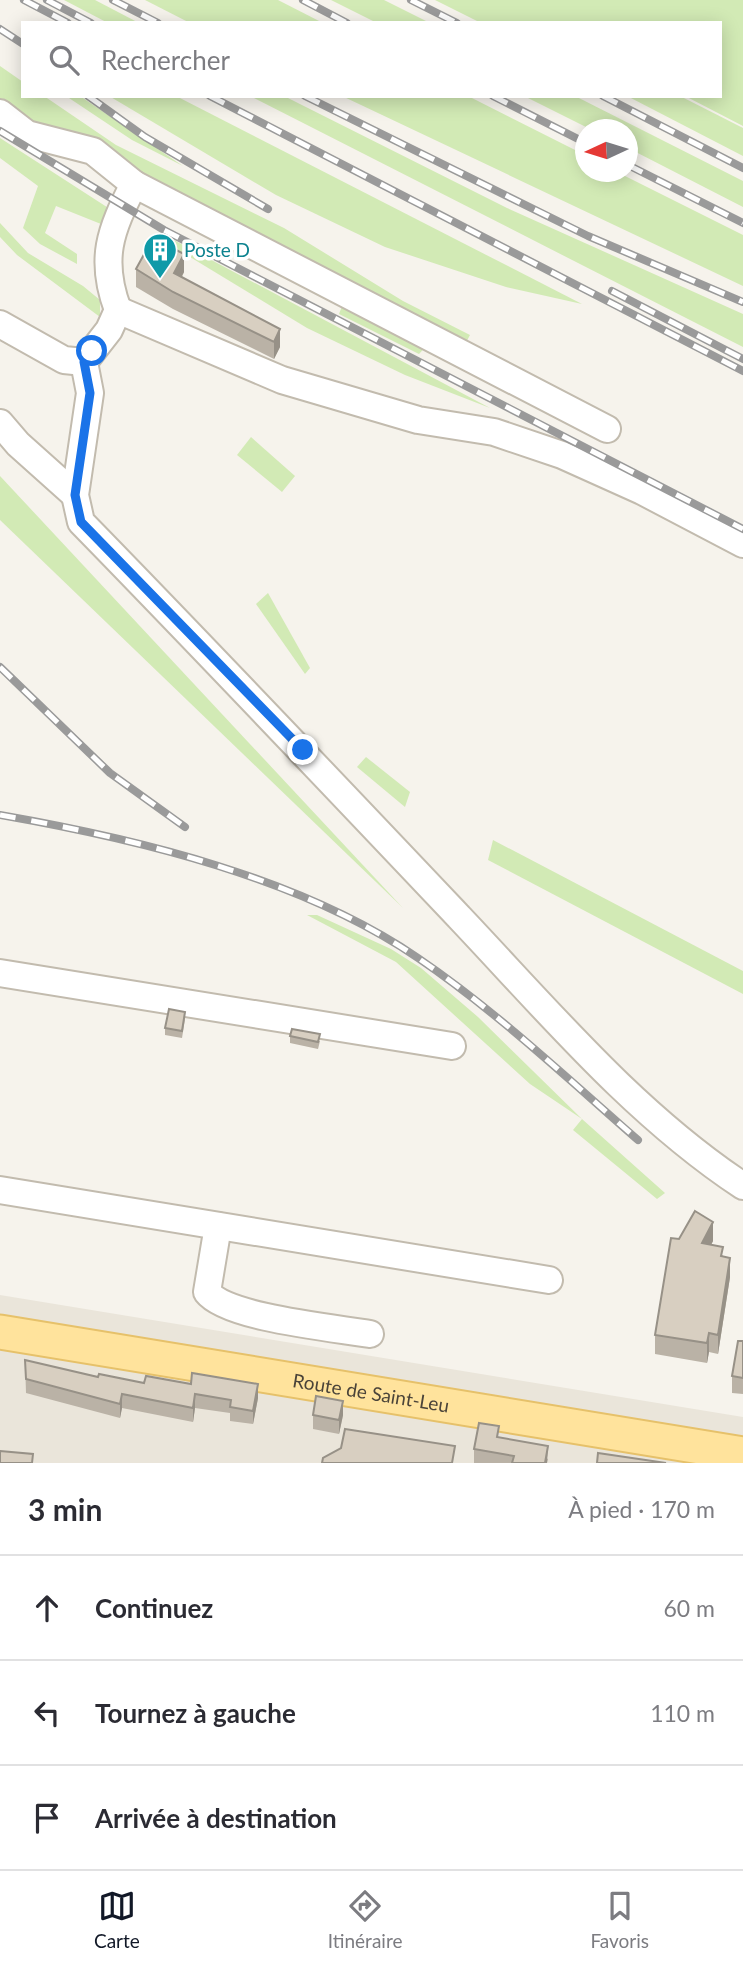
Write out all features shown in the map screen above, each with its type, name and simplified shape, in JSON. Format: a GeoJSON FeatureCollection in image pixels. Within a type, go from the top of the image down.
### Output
{"type":"FeatureCollection","features":[{"type":"Feature","properties":{"kind":"main road","name":"Route de Saint-Leu"},"geometry":{"type":"LineString","coordinates":[[1,1332],[743,1438]]}},
{"type":"Feature","properties":{"kind":"main road","name":"Route de Saint-Leu"},"geometry":{"type":"LineString","coordinates":[[1,1332],[743,1454]]}},
{"type":"Feature","properties":{"kind":"lane"},"geometry":{"type":"LineString","coordinates":[[0,113],[27,134],[93,151],[134,184],[607,429]]}},
{"type":"Feature","properties":{"kind":"lane"},"geometry":{"type":"LineString","coordinates":[[134,184],[112,229],[108,250],[107,281],[118,310],[109,330],[84,362],[90,393],[75,495],[81,522],[303,750],[580,1045],[652,1115],[743,1185]]}},
{"type":"Feature","properties":{"kind":"lane"},"geometry":{"type":"LineString","coordinates":[[118,310],[282,380],[418,420],[494,432],[562,455],[642,491],[743,544]]}},
{"type":"Feature","properties":{"kind":"lane"},"geometry":{"type":"LineString","coordinates":[[0,324],[64,360],[84,362]]}},
{"type":"Feature","properties":{"kind":"lane"},"geometry":{"type":"LineString","coordinates":[[0,423],[18,444],[75,495]]}},
{"type":"Feature","properties":{"kind":"lane"},"geometry":{"type":"LineString","coordinates":[[0,973],[452,1046]]}},
{"type":"Feature","properties":{"kind":"lane"},"geometry":{"type":"LineString","coordinates":[[0,1190],[549,1280]]}},
{"type":"Feature","properties":{"kind":"lane"},"geometry":{"type":"LineString","coordinates":[[218,1226],[207,1292],[215,1302],[275,1319],[370,1334]]}},
{"type":"Feature","properties":{"kind":"shaded area"},"geometry":{"type":"Polygon","coordinates":[[[0,1295],[743,1417],[743,1463],[0,1463],[0,1295]]]}},
{"type":"Feature","properties":{"kind":"green space"},"geometry":{"type":"Polygon","coordinates":[[[64,0],[95,0],[135,21],[104,21],[64,0]]]}},
{"type":"Feature","properties":{"kind":"green space"},"geometry":{"type":"Polygon","coordinates":[[[145,0],[278,0],[319,21],[186,21],[145,0]]]}},
{"type":"Feature","properties":{"kind":"green space"},"geometry":{"type":"Polygon","coordinates":[[[331,0],[384,0],[426,21],[373,21],[331,0]]]}},
{"type":"Feature","properties":{"kind":"green space"},"geometry":{"type":"Polygon","coordinates":[[[435,0],[743,0],[743,126],[689,98],[722,98],[722,21],[477,21],[435,0]]]}},
{"type":"Feature","properties":{"kind":"green space"},"geometry":{"type":"Polygon","coordinates":[[[0,66],[21,81],[21,98],[47,98],[116,145],[284,228],[403,301],[470,335],[463,348],[18,121],[0,100],[0,66]]]}},
{"type":"Feature","properties":{"kind":"green space"},"geometry":{"type":"Polygon","coordinates":[[[69,98],[83,98],[183,166],[132,140],[69,98]]]}},
{"type":"Feature","properties":{"kind":"green space"},"geometry":{"type":"Polygon","coordinates":[[[112,98],[180,98],[582,304],[506,287],[385,247],[276,195],[112,98]]]}},
{"type":"Feature","properties":{"kind":"green space"},"geometry":{"type":"Polygon","coordinates":[[[254,98],[288,98],[507,208],[743,314],[743,347],[254,98]]]}},
{"type":"Feature","properties":{"kind":"green space"},"geometry":{"type":"Polygon","coordinates":[[[346,98],[472,98],[575,150],[575,182],[637,182],[743,235],[743,286],[346,98]]]}},
{"type":"Feature","properties":{"kind":"green space"},"geometry":{"type":"Polygon","coordinates":[[[528,98],[579,98],[620,119],[575,119],[575,122],[528,98]]]}},
{"type":"Feature","properties":{"kind":"green space"},"geometry":{"type":"Polygon","coordinates":[[[631,98],[684,98],[743,128],[743,156],[631,98]]]}},
{"type":"Feature","properties":{"kind":"green space"},"geometry":{"type":"Polygon","coordinates":[[[638,128],[743,181],[743,207],[638,153],[638,128]]]}},
{"type":"Feature","properties":{"kind":"green space"},"geometry":{"type":"Polygon","coordinates":[[[0,138],[113,211],[106,226],[56,206],[45,233],[77,254],[77,264],[40,244],[23,228],[38,186],[0,158],[0,138]]]}},
{"type":"Feature","properties":{"kind":"green space"},"geometry":{"type":"Polygon","coordinates":[[[0,223],[28,253],[83,286],[100,300],[100,317],[17,255],[0,237],[0,223]]]}},
{"type":"Feature","properties":{"kind":"green space"},"geometry":{"type":"Polygon","coordinates":[[[172,239],[490,408],[405,375],[307,328],[167,243],[172,239]]]}},
{"type":"Feature","properties":{"kind":"green space"},"geometry":{"type":"Polygon","coordinates":[[[344,301],[429,343],[419,354],[339,314],[344,301]]]}},
{"type":"Feature","properties":{"kind":"green space"},"geometry":{"type":"Polygon","coordinates":[[[251,437],[295,476],[282,492],[237,455],[251,437]]]}},
{"type":"Feature","properties":{"kind":"green space"},"geometry":{"type":"Polygon","coordinates":[[[0,476],[403,908],[0,520],[0,476]]]}},
{"type":"Feature","properties":{"kind":"green space"},"geometry":{"type":"Polygon","coordinates":[[[268,593],[310,668],[305,674],[256,604],[268,593]]]}},
{"type":"Feature","properties":{"kind":"green space"},"geometry":{"type":"Polygon","coordinates":[[[366,757],[410,792],[405,807],[357,767],[366,757]]]}},
{"type":"Feature","properties":{"kind":"green space"},"geometry":{"type":"Polygon","coordinates":[[[493,840],[743,971],[743,994],[488,860],[493,840]]]}},
{"type":"Feature","properties":{"kind":"green space"},"geometry":{"type":"Polygon","coordinates":[[[307,915],[317,915],[391,949],[421,968],[478,1017],[582,1119],[530,1084],[396,962],[307,915]]]}},
{"type":"Feature","properties":{"kind":"green space"},"geometry":{"type":"Polygon","coordinates":[[[582,1119],[665,1193],[657,1199],[573,1130],[582,1119]]]}},
{"type":"Feature","properties":{"kind":"building"},"geometry":{"type":"Polygon","coordinates":[[[153,238],[184,254],[174,273],[280,329],[274,342],[173,292],[136,269],[153,238]]]}},
{"type":"Feature","properties":{"kind":"building"},"geometry":{"type":"Polygon","coordinates":[[[169,1009],[185,1012],[182,1031],[165,1028],[169,1009]]]}},
{"type":"Feature","properties":{"kind":"building"},"geometry":{"type":"Polygon","coordinates":[[[292,1029],[320,1034],[318,1042],[290,1036],[292,1029]]]}},
{"type":"Feature","properties":{"kind":"building"},"geometry":{"type":"Polygon","coordinates":[[[695,1211],[713,1222],[702,1243],[723,1247],[721,1256],[730,1258],[718,1335],[709,1333],[707,1343],[655,1335],[671,1238],[679,1239],[695,1211]]]}},
{"type":"Feature","properties":{"kind":"building"},"geometry":{"type":"Polygon","coordinates":[[[738,1341],[743,1341],[743,1378],[732,1376],[738,1341]]]}},
{"type":"Feature","properties":{"kind":"building"},"geometry":{"type":"Polygon","coordinates":[[[25,1360],[98,1377],[99,1374],[144,1383],[146,1376],[191,1384],[192,1373],[258,1384],[253,1411],[230,1407],[231,1400],[195,1394],[193,1408],[122,1394],[120,1404],[26,1379],[25,1360]]]}},
{"type":"Feature","properties":{"kind":"building"},"geometry":{"type":"Polygon","coordinates":[[[316,1396],[343,1401],[339,1420],[313,1415],[316,1396]]]}},
{"type":"Feature","properties":{"kind":"building"},"geometry":{"type":"Polygon","coordinates":[[[479,1423],[499,1426],[497,1437],[548,1446],[545,1463],[512,1463],[514,1456],[474,1449],[479,1423]]]}},
{"type":"Feature","properties":{"kind":"building"},"geometry":{"type":"Polygon","coordinates":[[[345,1429],[455,1446],[452,1463],[322,1463],[323,1458],[341,1448],[345,1429]]]}},
{"type":"Feature","properties":{"kind":"building"},"geometry":{"type":"Polygon","coordinates":[[[0,1451],[33,1454],[32,1463],[0,1463],[0,1451]]]}},
{"type":"Feature","properties":{"kind":"building"},"geometry":{"type":"Polygon","coordinates":[[[598,1453],[666,1463],[597,1463],[598,1453]]]}},
{"type":"Feature","properties":{"kind":"railway"},"geometry":{"type":"LineString","coordinates":[[24,0],[64,21]]}},
{"type":"Feature","properties":{"kind":"railway"},"geometry":{"type":"LineString","coordinates":[[47,0],[87,21]]}},
{"type":"Feature","properties":{"kind":"railway"},"geometry":{"type":"LineString","coordinates":[[113,0],[154,21]]}},
{"type":"Feature","properties":{"kind":"railway"},"geometry":{"type":"LineString","coordinates":[[303,0],[343,21]]}},
{"type":"Feature","properties":{"kind":"railway"},"geometry":{"type":"LineString","coordinates":[[411,0],[453,21]]}},
{"type":"Feature","properties":{"kind":"railway"},"geometry":{"type":"LineString","coordinates":[[0,29],[21,43]]}},
{"type":"Feature","properties":{"kind":"railway"},"geometry":{"type":"LineString","coordinates":[[91,98],[145,137],[268,209]]}},
{"type":"Feature","properties":{"kind":"railway"},"geometry":{"type":"LineString","coordinates":[[214,98],[743,371]]}},
{"type":"Feature","properties":{"kind":"railway"},"geometry":{"type":"LineString","coordinates":[[309,98],[588,236],[743,302]]}},
{"type":"Feature","properties":{"kind":"railway"},"geometry":{"type":"LineString","coordinates":[[497,98],[575,137]]}},
{"type":"Feature","properties":{"kind":"railway"},"geometry":{"type":"LineString","coordinates":[[607,98],[743,168]]}},
{"type":"Feature","properties":{"kind":"railway"},"geometry":{"type":"LineString","coordinates":[[0,131],[164,230],[743,529]]}},
{"type":"Feature","properties":{"kind":"railway"},"geometry":{"type":"LineString","coordinates":[[638,170],[743,223]]}},
{"type":"Feature","properties":{"kind":"railway"},"geometry":{"type":"LineString","coordinates":[[612,291],[743,359]]}},
{"type":"Feature","properties":{"kind":"railway"},"geometry":{"type":"LineString","coordinates":[[0,667],[110,773],[185,827]]}},
{"type":"Feature","properties":{"kind":"railway"},"geometry":{"type":"LineString","coordinates":[[0,815],[162,850],[271,884],[323,905],[372,930],[447,978],[531,1046],[638,1140]]}},
{"type":"Feature","properties":{"kind":"place","name":"Poste D"},"geometry":{"type":"Point","coordinates":[160,280]}},
{"type":"Feature","properties":{"kind":"route"},"geometry":{"type":"LineString","coordinates":[[92,351],[84,362],[90,393],[75,495],[81,522],[303,750]]}}]}
